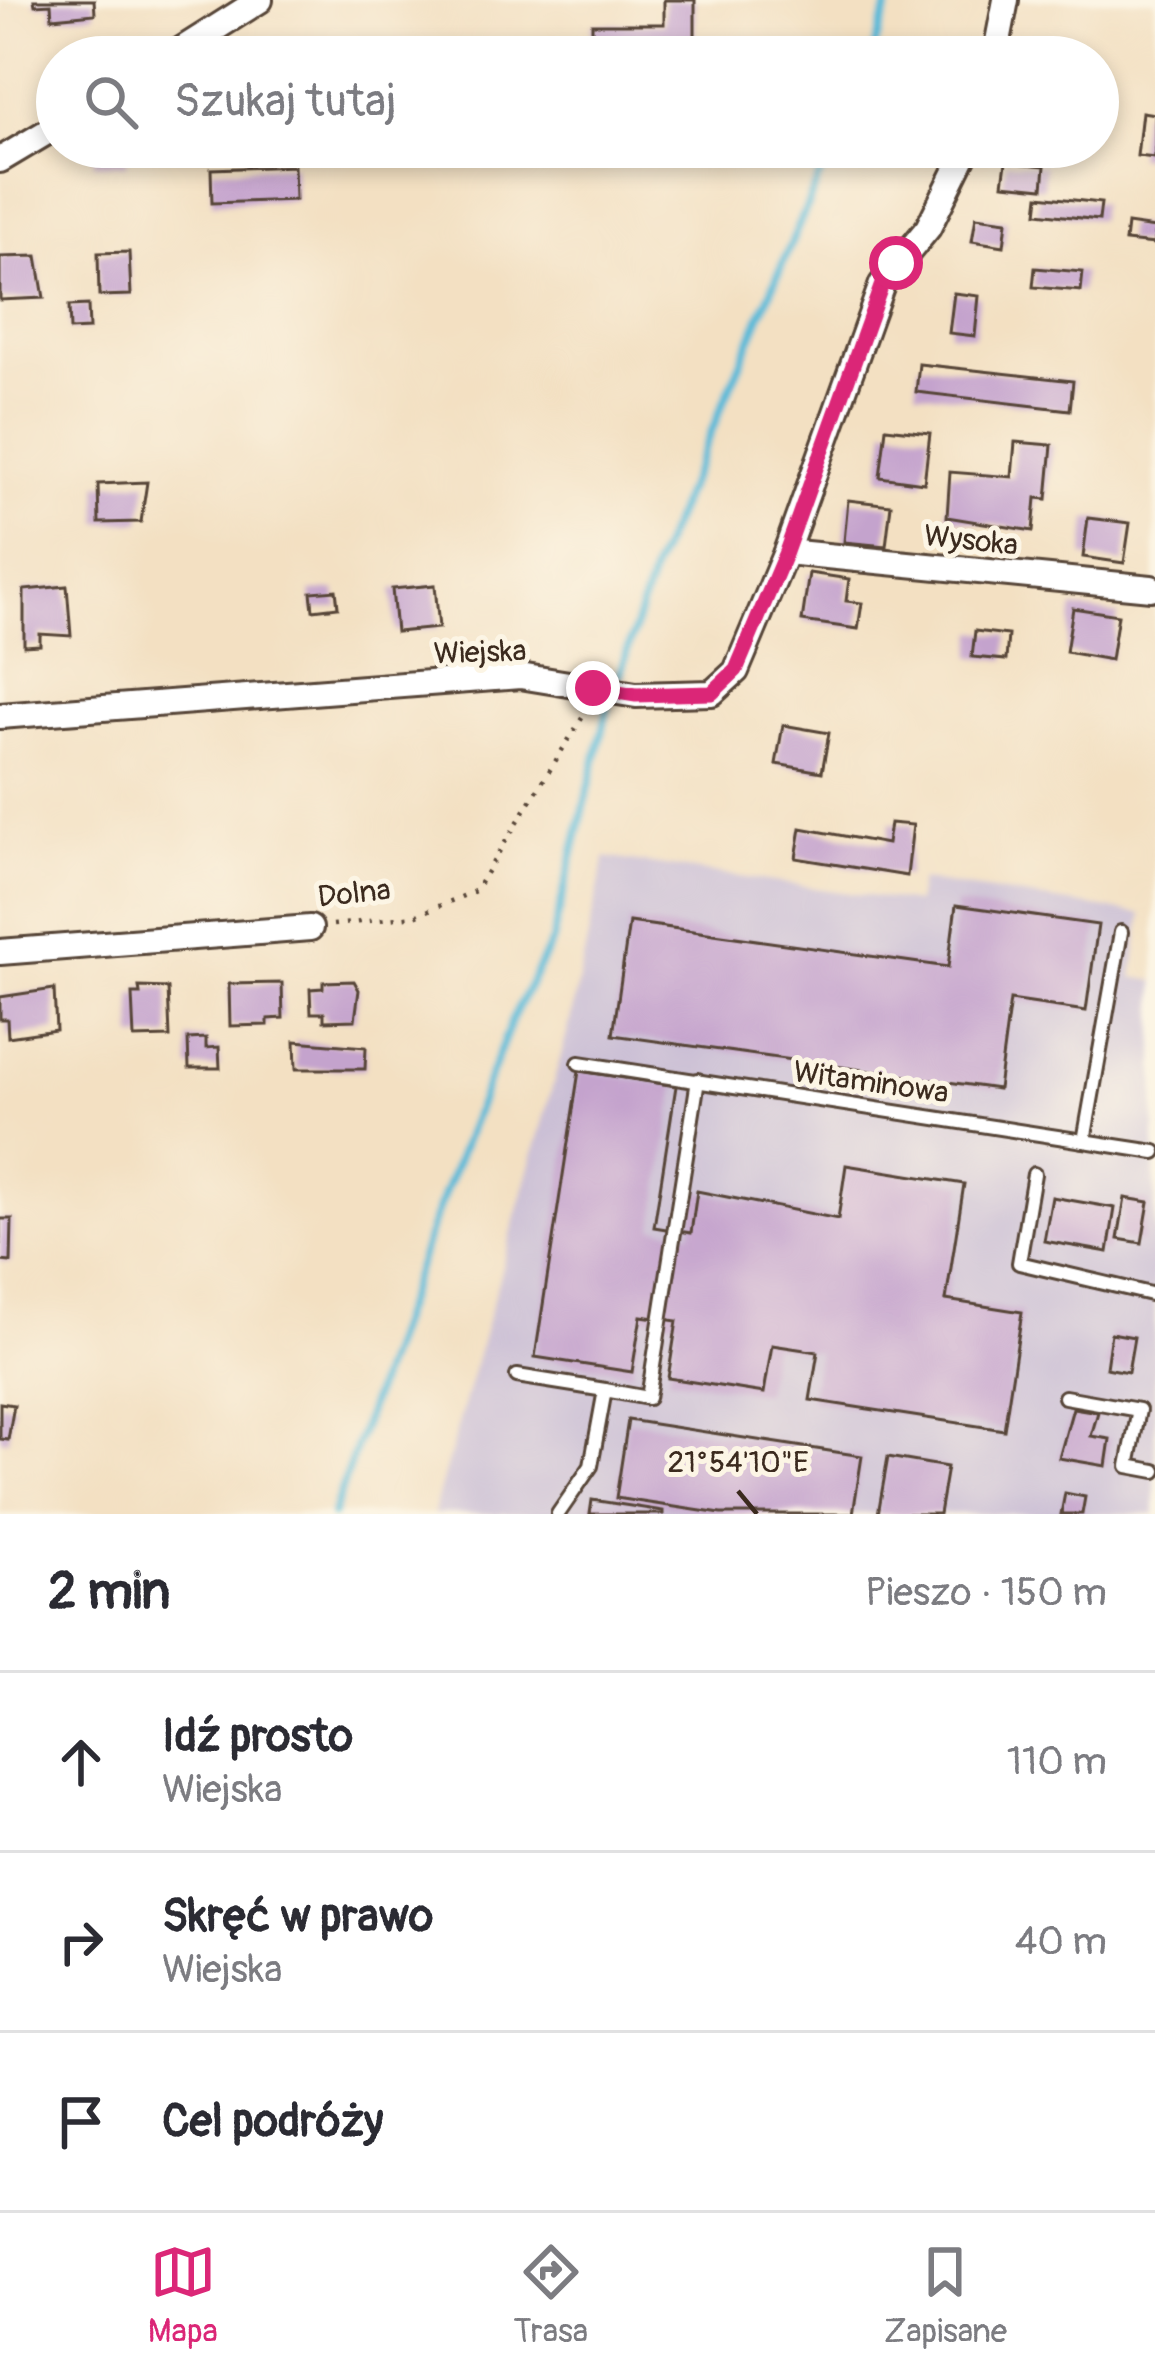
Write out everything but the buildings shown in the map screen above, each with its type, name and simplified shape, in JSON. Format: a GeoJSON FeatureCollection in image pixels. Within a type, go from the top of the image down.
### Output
{"type":"FeatureCollection","features":[{"type":"Feature","properties":{"kind":"street"},"geometry":{"type":"LineString","coordinates":[[203,36],[260,0]]}},
{"type":"Feature","properties":{"kind":"street"},"geometry":{"type":"LineString","coordinates":[[999,36],[1006,0]]}},
{"type":"Feature","properties":{"kind":"street"},"geometry":{"type":"LineString","coordinates":[[0,160],[36,139]]}},
{"type":"Feature","properties":{"kind":"street","name":"Wiejska"},"geometry":{"type":"LineString","coordinates":[[0,716],[520,676],[636,695],[712,693],[736,670],[786,552],[882,284],[928,228],[958,168]]}},
{"type":"Feature","properties":{"kind":"street","name":"Wysoka"},"geometry":{"type":"LineString","coordinates":[[786,552],[1151,588]]}},
{"type":"Feature","properties":{"kind":"street","name":"Dolna"},"geometry":{"type":"LineString","coordinates":[[0,952],[310,928]]}},
{"type":"Feature","properties":{"kind":"lane"},"geometry":{"type":"LineString","coordinates":[[1084,1141],[1121,932]]}},
{"type":"Feature","properties":{"kind":"lane","name":"Witaminowa"},"geometry":{"type":"LineString","coordinates":[[579,1063],[1155,1151]]}},
{"type":"Feature","properties":{"kind":"lane"},"geometry":{"type":"LineString","coordinates":[[517,1376],[648,1398],[698,1080]]}},
{"type":"Feature","properties":{"kind":"lane"},"geometry":{"type":"LineString","coordinates":[[1034,1174],[1019,1263],[1155,1294]]}},
{"type":"Feature","properties":{"kind":"lane"},"geometry":{"type":"LineString","coordinates":[[558,1514],[591,1466],[605,1390]]}},
{"type":"Feature","properties":{"kind":"lane"},"geometry":{"type":"LineString","coordinates":[[1065,1397],[1139,1410],[1128,1466],[1155,1471]]}},
{"type":"Feature","properties":{"kind":"path","name":"Dolna"},"geometry":{"type":"LineString","coordinates":[[310,928],[415,916],[475,891],[562,758],[586,715],[593,688]]}},
{"type":"Feature","properties":{"kind":"shaded area"},"geometry":{"type":"Polygon","coordinates":[[[605,857],[916,903],[920,880],[1142,914],[1133,977],[1155,981],[1155,1514],[433,1514],[568,1030],[605,857]]]}},
{"type":"Feature","properties":{"kind":"waterway"},"geometry":{"type":"LineString","coordinates":[[878,36],[890,0]]}},
{"type":"Feature","properties":{"kind":"waterway"},"geometry":{"type":"LineString","coordinates":[[620,674],[654,567],[823,168]]}},
{"type":"Feature","properties":{"kind":"waterway"},"geometry":{"type":"LineString","coordinates":[[333,1514],[432,1225],[513,1017],[552,941],[608,708]]}},
{"type":"Feature","properties":{"kind":"route"},"geometry":{"type":"LineString","coordinates":[[593,688],[636,695],[712,693],[736,670],[786,552],[882,284],[896,263]]}}]}
